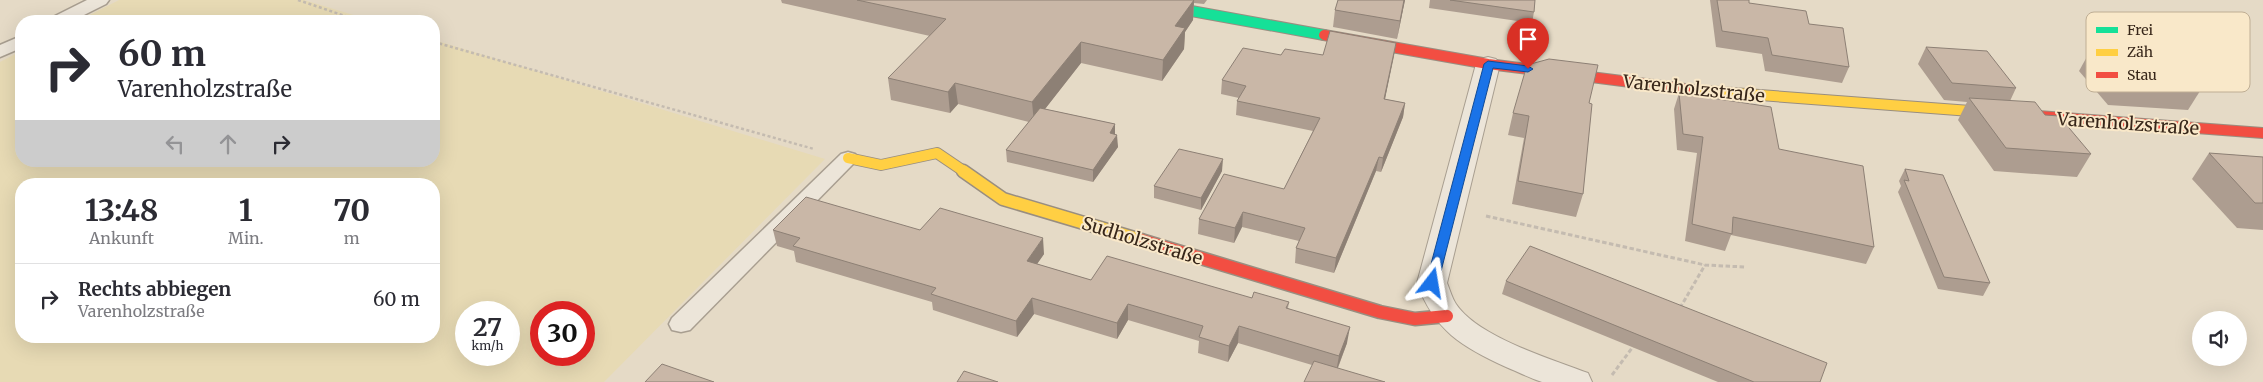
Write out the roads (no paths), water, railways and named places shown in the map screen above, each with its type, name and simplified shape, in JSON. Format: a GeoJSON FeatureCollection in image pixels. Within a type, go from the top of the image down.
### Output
{"type":"FeatureCollection","features":[{"type":"Feature","properties":{"kind":"street","name":"Varenholzstraße"},"geometry":{"type":"LineString","coordinates":[[1131,0],[1488,64],[1716,93],[2263,133]]}},
{"type":"Feature","properties":{"kind":"street"},"geometry":{"type":"LineString","coordinates":[[1488,64],[1432,283],[1438,300],[1448,316],[1476,339],[1576,382]]}},
{"type":"Feature","properties":{"kind":"street","name":"Sudholzstraße"},"geometry":{"type":"LineString","coordinates":[[848,158],[881,165],[937,153],[1003,200],[1380,312],[1415,320],[1448,316]]}},
{"type":"Feature","properties":{"kind":"lane"},"geometry":{"type":"LineString","coordinates":[[71,15],[100,0]]}},
{"type":"Feature","properties":{"kind":"lane"},"geometry":{"type":"LineString","coordinates":[[0,52],[15,44]]}},
{"type":"Feature","properties":{"kind":"lane"},"geometry":{"type":"LineString","coordinates":[[681,324],[848,158]]}}]}
